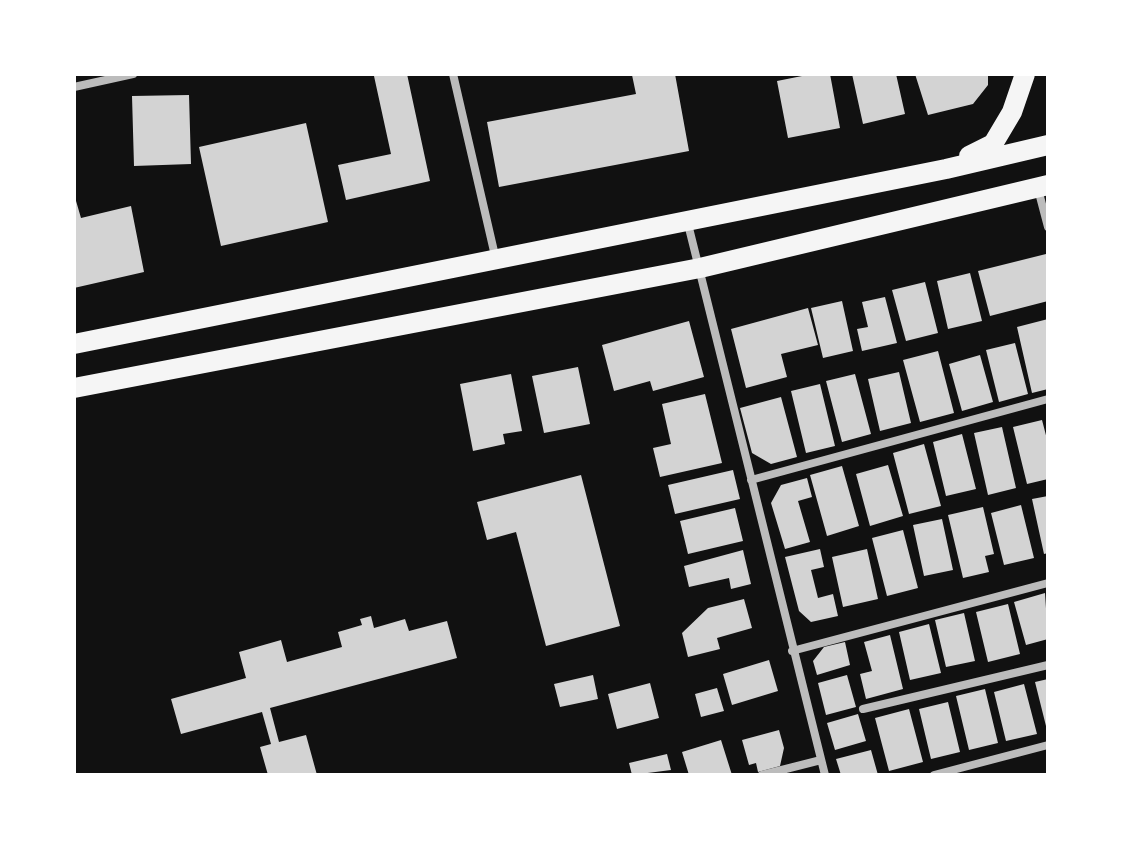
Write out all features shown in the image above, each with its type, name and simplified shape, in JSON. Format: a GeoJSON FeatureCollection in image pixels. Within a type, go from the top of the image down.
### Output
{"type":"FeatureCollection","features":[{"type":"Feature","properties":{"kind":"main road"},"geometry":{"type":"LineString","coordinates":[[946,169],[993,144],[1012,112],[1025,74]]}},
{"type":"Feature","properties":{"kind":"main road"},"geometry":{"type":"LineString","coordinates":[[74,344],[946,169],[1048,145]]}},
{"type":"Feature","properties":{"kind":"main road"},"geometry":{"type":"LineString","coordinates":[[74,388],[700,268],[1043,187]]}},
{"type":"Feature","properties":{"kind":"street"},"geometry":{"type":"LineString","coordinates":[[74,87],[133,74]]}},
{"type":"Feature","properties":{"kind":"street"},"geometry":{"type":"LineString","coordinates":[[453,74],[496,260]]}},
{"type":"Feature","properties":{"kind":"street"},"geometry":{"type":"LineString","coordinates":[[1043,187],[1048,227]]}},
{"type":"Feature","properties":{"kind":"street"},"geometry":{"type":"LineString","coordinates":[[686,219],[825,775]]}},
{"type":"Feature","properties":{"kind":"street"},"geometry":{"type":"LineString","coordinates":[[751,480],[1048,399]]}},
{"type":"Feature","properties":{"kind":"street"},"geometry":{"type":"LineString","coordinates":[[792,651],[1048,583]]}},
{"type":"Feature","properties":{"kind":"street"},"geometry":{"type":"LineString","coordinates":[[863,709],[1048,665]]}},
{"type":"Feature","properties":{"kind":"street"},"geometry":{"type":"LineString","coordinates":[[934,775],[1048,745]]}},
{"type":"Feature","properties":{"kind":"street"},"geometry":{"type":"LineString","coordinates":[[762,775],[821,760]]}},
{"type":"Feature","properties":{"kind":"building"},"geometry":{"type":"Polygon","coordinates":[[[407,74],[430,181],[346,200],[338,165],[391,154],[374,76],[407,74]]]}},
{"type":"Feature","properties":{"kind":"building"},"geometry":{"type":"Polygon","coordinates":[[[675,74],[689,151],[499,187],[487,122],[636,94],[632,75],[675,74]]]}},
{"type":"Feature","properties":{"kind":"building"},"geometry":{"type":"Polygon","coordinates":[[[830,74],[840,128],[788,138],[777,81],[830,74]]]}},
{"type":"Feature","properties":{"kind":"building"},"geometry":{"type":"Polygon","coordinates":[[[852,74],[896,74],[905,114],[863,124],[852,74]]]}},
{"type":"Feature","properties":{"kind":"building"},"geometry":{"type":"Polygon","coordinates":[[[915,74],[988,74],[988,85],[973,104],[928,115],[915,74]]]}},
{"type":"Feature","properties":{"kind":"building"},"geometry":{"type":"Polygon","coordinates":[[[189,95],[191,164],[134,166],[132,96],[189,95]]]}},
{"type":"Feature","properties":{"kind":"building"},"geometry":{"type":"Polygon","coordinates":[[[306,123],[328,222],[221,246],[199,147],[306,123]]]}},
{"type":"Feature","properties":{"kind":"building"},"geometry":{"type":"Polygon","coordinates":[[[74,194],[81,218],[131,206],[144,272],[74,288],[74,194]]]}},
{"type":"Feature","properties":{"kind":"building"},"geometry":{"type":"Polygon","coordinates":[[[1046,254],[1048,301],[990,316],[978,271],[1046,254]]]}},
{"type":"Feature","properties":{"kind":"building"},"geometry":{"type":"Polygon","coordinates":[[[970,273],[982,321],[948,329],[937,281],[970,273]]]}},
{"type":"Feature","properties":{"kind":"building"},"geometry":{"type":"Polygon","coordinates":[[[925,282],[938,333],[906,341],[892,290],[925,282]]]}},
{"type":"Feature","properties":{"kind":"building"},"geometry":{"type":"Polygon","coordinates":[[[885,297],[897,343],[862,351],[857,329],[868,327],[862,302],[885,297]]]}},
{"type":"Feature","properties":{"kind":"building"},"geometry":{"type":"Polygon","coordinates":[[[842,301],[853,351],[823,358],[811,308],[842,301]]]}},
{"type":"Feature","properties":{"kind":"building"},"geometry":{"type":"Polygon","coordinates":[[[808,308],[818,345],[781,354],[787,377],[746,388],[731,329],[808,308]]]}},
{"type":"Feature","properties":{"kind":"building"},"geometry":{"type":"Polygon","coordinates":[[[1048,319],[1048,389],[1032,393],[1017,327],[1048,319]]]}},
{"type":"Feature","properties":{"kind":"building"},"geometry":{"type":"Polygon","coordinates":[[[689,321],[704,377],[653,391],[650,381],[614,391],[602,345],[689,321]]]}},
{"type":"Feature","properties":{"kind":"building"},"geometry":{"type":"Polygon","coordinates":[[[1015,343],[1028,394],[999,402],[986,350],[1015,343]]]}},
{"type":"Feature","properties":{"kind":"building"},"geometry":{"type":"Polygon","coordinates":[[[938,351],[954,413],[920,422],[903,360],[938,351]]]}},
{"type":"Feature","properties":{"kind":"building"},"geometry":{"type":"Polygon","coordinates":[[[980,355],[993,402],[962,411],[949,364],[980,355]]]}},
{"type":"Feature","properties":{"kind":"building"},"geometry":{"type":"Polygon","coordinates":[[[578,367],[590,424],[544,433],[532,376],[578,367]]]}},
{"type":"Feature","properties":{"kind":"building"},"geometry":{"type":"Polygon","coordinates":[[[899,372],[911,423],[880,431],[868,379],[899,372]]]}},
{"type":"Feature","properties":{"kind":"building"},"geometry":{"type":"Polygon","coordinates":[[[511,374],[522,431],[503,434],[505,444],[473,451],[460,384],[511,374]]]}},
{"type":"Feature","properties":{"kind":"building"},"geometry":{"type":"Polygon","coordinates":[[[855,374],[871,434],[842,442],[826,381],[855,374]]]}},
{"type":"Feature","properties":{"kind":"building"},"geometry":{"type":"Polygon","coordinates":[[[820,384],[835,446],[806,453],[791,391],[820,384]]]}},
{"type":"Feature","properties":{"kind":"building"},"geometry":{"type":"Polygon","coordinates":[[[705,394],[722,463],[660,477],[653,448],[671,444],[662,404],[705,394]]]}},
{"type":"Feature","properties":{"kind":"building"},"geometry":{"type":"Polygon","coordinates":[[[781,397],[797,457],[771,464],[752,453],[740,408],[781,397]]]}},
{"type":"Feature","properties":{"kind":"building"},"geometry":{"type":"Polygon","coordinates":[[[1042,420],[1048,443],[1048,479],[1027,484],[1013,427],[1042,420]]]}},
{"type":"Feature","properties":{"kind":"building"},"geometry":{"type":"Polygon","coordinates":[[[1002,427],[1016,488],[988,495],[974,433],[1002,427]]]}},
{"type":"Feature","properties":{"kind":"building"},"geometry":{"type":"Polygon","coordinates":[[[962,434],[976,489],[946,496],[933,442],[962,434]]]}},
{"type":"Feature","properties":{"kind":"building"},"geometry":{"type":"Polygon","coordinates":[[[924,444],[941,506],[909,514],[893,453],[924,444]]]}},
{"type":"Feature","properties":{"kind":"building"},"geometry":{"type":"Polygon","coordinates":[[[888,465],[903,516],[870,526],[856,474],[888,465]]]}},
{"type":"Feature","properties":{"kind":"building"},"geometry":{"type":"Polygon","coordinates":[[[842,466],[859,526],[827,536],[810,475],[842,466]]]}},
{"type":"Feature","properties":{"kind":"building"},"geometry":{"type":"Polygon","coordinates":[[[733,470],[740,499],[675,514],[668,485],[733,470]]]}},
{"type":"Feature","properties":{"kind":"building"},"geometry":{"type":"Polygon","coordinates":[[[581,475],[620,626],[546,646],[516,532],[487,540],[477,502],[581,475]]]}},
{"type":"Feature","properties":{"kind":"building"},"geometry":{"type":"Polygon","coordinates":[[[807,478],[812,497],[798,501],[810,542],[785,549],[771,503],[781,485],[807,478]]]}},
{"type":"Feature","properties":{"kind":"building"},"geometry":{"type":"Polygon","coordinates":[[[1048,496],[1048,553],[1044,554],[1032,499],[1048,496]]]}},
{"type":"Feature","properties":{"kind":"building"},"geometry":{"type":"Polygon","coordinates":[[[1021,505],[1034,558],[1004,565],[991,513],[1021,505]]]}},
{"type":"Feature","properties":{"kind":"building"},"geometry":{"type":"Polygon","coordinates":[[[983,507],[994,554],[985,556],[989,572],[963,578],[948,515],[983,507]]]}},
{"type":"Feature","properties":{"kind":"building"},"geometry":{"type":"Polygon","coordinates":[[[735,508],[743,541],[688,554],[680,521],[735,508]]]}},
{"type":"Feature","properties":{"kind":"building"},"geometry":{"type":"Polygon","coordinates":[[[942,519],[953,570],[924,576],[913,525],[942,519]]]}},
{"type":"Feature","properties":{"kind":"building"},"geometry":{"type":"Polygon","coordinates":[[[903,530],[918,588],[887,596],[872,538],[903,530]]]}},
{"type":"Feature","properties":{"kind":"building"},"geometry":{"type":"Polygon","coordinates":[[[820,549],[824,567],[811,570],[818,598],[833,594],[838,616],[811,622],[799,611],[785,557],[820,549]]]}},
{"type":"Feature","properties":{"kind":"building"},"geometry":{"type":"Polygon","coordinates":[[[867,549],[878,599],[843,607],[832,557],[867,549]]]}},
{"type":"Feature","properties":{"kind":"building"},"geometry":{"type":"Polygon","coordinates":[[[743,550],[751,584],[731,589],[729,578],[689,587],[684,566],[743,550]]]}},
{"type":"Feature","properties":{"kind":"building"},"geometry":{"type":"Polygon","coordinates":[[[1045,593],[1048,639],[1026,645],[1014,602],[1045,593]]]}},
{"type":"Feature","properties":{"kind":"building"},"geometry":{"type":"Polygon","coordinates":[[[744,599],[752,628],[717,638],[720,649],[688,657],[682,633],[708,608],[744,599]]]}},
{"type":"Feature","properties":{"kind":"building"},"geometry":{"type":"Polygon","coordinates":[[[1008,604],[1020,654],[988,662],[976,612],[1008,604]]]}},
{"type":"Feature","properties":{"kind":"building"},"geometry":{"type":"Polygon","coordinates":[[[964,613],[975,661],[946,667],[935,620],[964,613]]]}},
{"type":"Feature","properties":{"kind":"building"},"geometry":{"type":"Polygon","coordinates":[[[371,616],[374,628],[405,619],[409,631],[447,621],[457,658],[270,708],[279,742],[306,735],[317,775],[268,775],[260,747],[271,744],[262,712],[181,734],[171,699],[246,678],[239,652],[281,640],[287,662],[342,647],[338,632],[362,625],[360,619],[371,616]]]}},
{"type":"Feature","properties":{"kind":"building"},"geometry":{"type":"Polygon","coordinates":[[[929,624],[941,673],[910,680],[899,632],[929,624]]]}},
{"type":"Feature","properties":{"kind":"building"},"geometry":{"type":"Polygon","coordinates":[[[890,635],[903,689],[866,699],[860,674],[872,671],[864,642],[890,635]]]}},
{"type":"Feature","properties":{"kind":"building"},"geometry":{"type":"Polygon","coordinates":[[[845,642],[850,665],[817,675],[813,661],[824,647],[845,642]]]}},
{"type":"Feature","properties":{"kind":"building"},"geometry":{"type":"Polygon","coordinates":[[[769,660],[778,691],[732,705],[723,674],[769,660]]]}},
{"type":"Feature","properties":{"kind":"building"},"geometry":{"type":"Polygon","coordinates":[[[593,675],[598,699],[560,707],[554,684],[593,675]]]}},
{"type":"Feature","properties":{"kind":"building"},"geometry":{"type":"Polygon","coordinates":[[[847,675],[856,707],[826,715],[818,683],[847,675]]]}},
{"type":"Feature","properties":{"kind":"building"},"geometry":{"type":"Polygon","coordinates":[[[1048,679],[1048,730],[1047,730],[1035,682],[1048,679]]]}},
{"type":"Feature","properties":{"kind":"building"},"geometry":{"type":"Polygon","coordinates":[[[650,683],[659,718],[617,729],[608,694],[650,683]]]}},
{"type":"Feature","properties":{"kind":"building"},"geometry":{"type":"Polygon","coordinates":[[[1024,684],[1037,734],[1006,741],[994,692],[1024,684]]]}},
{"type":"Feature","properties":{"kind":"building"},"geometry":{"type":"Polygon","coordinates":[[[717,688],[724,711],[701,717],[695,694],[717,688]]]}},
{"type":"Feature","properties":{"kind":"building"},"geometry":{"type":"Polygon","coordinates":[[[985,689],[998,743],[969,750],[956,696],[985,689]]]}},
{"type":"Feature","properties":{"kind":"building"},"geometry":{"type":"Polygon","coordinates":[[[948,702],[960,752],[931,759],[919,709],[948,702]]]}},
{"type":"Feature","properties":{"kind":"building"},"geometry":{"type":"Polygon","coordinates":[[[909,709],[923,762],[889,771],[875,718],[909,709]]]}},
{"type":"Feature","properties":{"kind":"building"},"geometry":{"type":"Polygon","coordinates":[[[858,714],[866,741],[835,750],[827,723],[858,714]]]}},
{"type":"Feature","properties":{"kind":"building"},"geometry":{"type":"Polygon","coordinates":[[[779,730],[784,748],[780,766],[758,772],[756,763],[749,765],[742,740],[779,730]]]}},
{"type":"Feature","properties":{"kind":"building"},"geometry":{"type":"Polygon","coordinates":[[[721,740],[732,775],[689,775],[682,752],[721,740]]]}},
{"type":"Feature","properties":{"kind":"building"},"geometry":{"type":"Polygon","coordinates":[[[871,750],[878,775],[841,775],[836,759],[871,750]]]}},
{"type":"Feature","properties":{"kind":"building"},"geometry":{"type":"Polygon","coordinates":[[[667,754],[671,770],[632,775],[629,763],[667,754]]]}}]}
